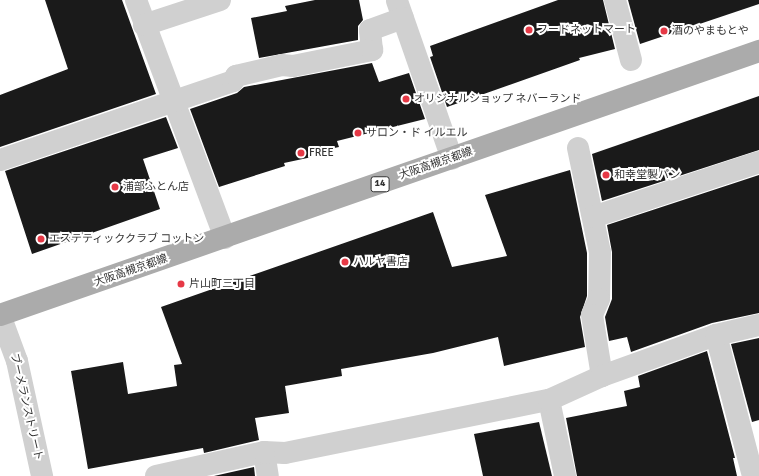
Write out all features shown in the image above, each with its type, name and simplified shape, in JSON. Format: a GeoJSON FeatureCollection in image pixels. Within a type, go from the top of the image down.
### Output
{"type":"FeatureCollection","features":[{"type":"Feature","properties":{"kind":"main road","name":"大阪高槻京都線"},"geometry":{"type":"LineString","coordinates":[[0,315],[452,159],[759,50]]}},
{"type":"Feature","properties":{"kind":"street"},"geometry":{"type":"LineString","coordinates":[[136,0],[172,101],[225,238]]}},
{"type":"Feature","properties":{"kind":"street"},"geometry":{"type":"LineString","coordinates":[[144,25],[220,0]]}},
{"type":"Feature","properties":{"kind":"street"},"geometry":{"type":"LineString","coordinates":[[614,0],[631,60]]}},
{"type":"Feature","properties":{"kind":"street"},"geometry":{"type":"LineString","coordinates":[[0,160],[232,81],[236,76],[282,65],[293,66],[372,50],[370,30],[400,10],[452,159]]}},
{"type":"Feature","properties":{"kind":"street"},"geometry":{"type":"LineString","coordinates":[[578,148],[600,252],[599,299],[592,314],[602,376]]}},
{"type":"Feature","properties":{"kind":"street"},"geometry":{"type":"LineString","coordinates":[[593,217],[759,162]]}},
{"type":"Feature","properties":{"kind":"street","name":"ブーメランストリート"},"geometry":{"type":"LineString","coordinates":[[0,315],[17,361],[42,476]]}},
{"type":"Feature","properties":{"kind":"street"},"geometry":{"type":"LineString","coordinates":[[156,476],[264,452],[285,453],[549,400],[602,376],[716,335],[759,325]]}},
{"type":"Feature","properties":{"kind":"street"},"geometry":{"type":"LineString","coordinates":[[716,335],[753,476]]}},
{"type":"Feature","properties":{"kind":"street"},"geometry":{"type":"LineString","coordinates":[[549,400],[565,476]]}},
{"type":"Feature","properties":{"kind":"street"},"geometry":{"type":"LineString","coordinates":[[264,452],[268,476]]}},
{"type":"Feature","properties":{"kind":"building"},"geometry":{"type":"Polygon","coordinates":[[[45,0],[122,0],[156,94],[0,147],[0,95],[68,69],[45,0]]]}},
{"type":"Feature","properties":{"kind":"building"},"geometry":{"type":"Polygon","coordinates":[[[315,0],[359,0],[363,20],[358,26],[358,40],[259,58],[251,18],[287,11],[285,6],[315,0]]]}},
{"type":"Feature","properties":{"kind":"building"},"geometry":{"type":"Polygon","coordinates":[[[558,0],[603,0],[615,49],[579,58],[580,60],[447,107],[430,57],[433,56],[430,46],[558,0]]]}},
{"type":"Feature","properties":{"kind":"building"},"geometry":{"type":"Polygon","coordinates":[[[628,0],[759,0],[759,4],[640,44],[628,0]]]}},
{"type":"Feature","properties":{"kind":"building"},"geometry":{"type":"Polygon","coordinates":[[[372,63],[379,82],[409,73],[425,119],[337,141],[339,147],[311,153],[312,157],[284,163],[285,166],[219,187],[190,109],[237,93],[244,87],[372,63]]]}},
{"type":"Feature","properties":{"kind":"building"},"geometry":{"type":"Polygon","coordinates":[[[759,96],[759,150],[602,201],[592,154],[759,96]]]}},
{"type":"Feature","properties":{"kind":"building"},"geometry":{"type":"Polygon","coordinates":[[[166,117],[178,148],[143,159],[160,209],[32,254],[5,171],[166,117]]]}},
{"type":"Feature","properties":{"kind":"building"},"geometry":{"type":"Polygon","coordinates":[[[570,170],[587,253],[587,296],[580,317],[585,347],[504,366],[498,337],[433,353],[341,369],[342,376],[285,386],[289,413],[255,418],[259,440],[204,453],[203,448],[88,469],[71,371],[123,362],[128,394],[177,386],[174,365],[182,364],[161,307],[433,212],[452,267],[507,256],[485,195],[570,170]]]}},
{"type":"Feature","properties":{"kind":"building"},"geometry":{"type":"Polygon","coordinates":[[[759,175],[759,313],[712,323],[631,352],[627,337],[609,341],[605,317],[612,299],[612,252],[607,225],[759,175]]]}},
{"type":"Feature","properties":{"kind":"building"},"geometry":{"type":"Polygon","coordinates":[[[759,338],[759,420],[752,422],[731,344],[759,338]]]}},
{"type":"Feature","properties":{"kind":"building"},"geometry":{"type":"Polygon","coordinates":[[[707,351],[735,458],[733,458],[737,476],[577,476],[566,418],[627,406],[624,391],[640,387],[638,376],[707,351]]]}},
{"type":"Feature","properties":{"kind":"building"},"geometry":{"type":"Polygon","coordinates":[[[539,422],[552,476],[483,476],[474,434],[539,422]]]}},
{"type":"Feature","properties":{"kind":"building"},"geometry":{"type":"Polygon","coordinates":[[[254,467],[255,476],[214,476],[254,467]]]}},
{"type":"Feature","properties":{"kind":"place","name":"フードネットマート"},"geometry":{"type":"Point","coordinates":[529,30]}},
{"type":"Feature","properties":{"kind":"place","name":"酒のやまもとや"},"geometry":{"type":"Point","coordinates":[664,31]}},
{"type":"Feature","properties":{"kind":"place","name":"オリジナルショップ ネバーランド"},"geometry":{"type":"Point","coordinates":[406,99]}},
{"type":"Feature","properties":{"kind":"place","name":"サロン・ド イルエル"},"geometry":{"type":"Point","coordinates":[358,133]}},
{"type":"Feature","properties":{"kind":"place","name":"FREE"},"geometry":{"type":"Point","coordinates":[301,153]}},
{"type":"Feature","properties":{"kind":"place","name":"和幸堂製パン"},"geometry":{"type":"Point","coordinates":[606,175]}},
{"type":"Feature","properties":{"kind":"place","name":"浦部ふとん店"},"geometry":{"type":"Point","coordinates":[115,187]}},
{"type":"Feature","properties":{"kind":"place","name":"エステティッククラブ コットン"},"geometry":{"type":"Point","coordinates":[41,239]}},
{"type":"Feature","properties":{"kind":"place","name":"ハルヤ書店"},"geometry":{"type":"Point","coordinates":[345,262]}},
{"type":"Feature","properties":{"kind":"place","name":"片山町三丁目"},"geometry":{"type":"Point","coordinates":[181,284]}}]}
